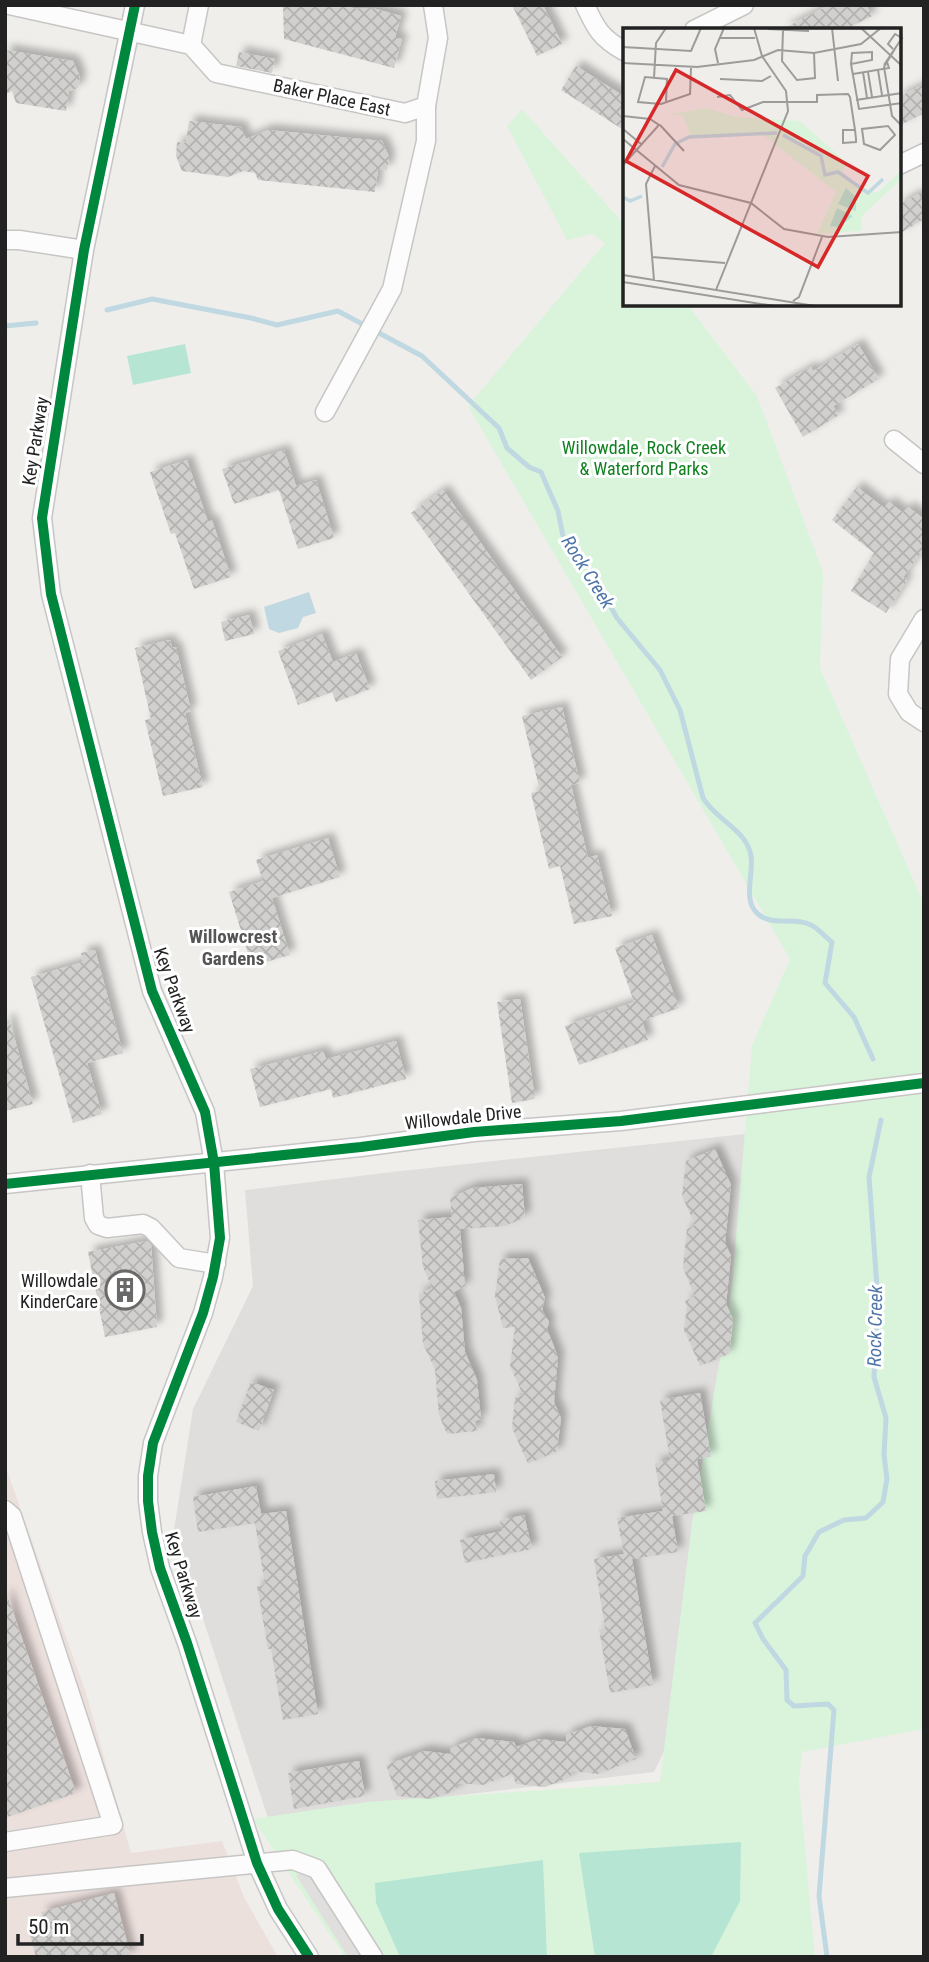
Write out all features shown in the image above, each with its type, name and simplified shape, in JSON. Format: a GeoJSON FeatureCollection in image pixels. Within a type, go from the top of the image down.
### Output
{"type":"FeatureCollection","features":[{"type":"Feature","properties":{"kind":"street"},"geometry":{"type":"LineString","coordinates":[[9,5],[191,45],[199,5]]}},
{"type":"Feature","properties":{"kind":"street","name":"Key Parkway"},"geometry":{"type":"LineString","coordinates":[[135,5],[85,250],[42,519],[51,594],[152,991],[205,1112],[214,1163],[220,1238],[216,1264],[203,1313],[157,1429],[148,1476],[148,1501],[160,1567],[257,1863],[278,1909],[309,1957]]}},
{"type":"Feature","properties":{"kind":"street"},"geometry":{"type":"LineString","coordinates":[[325,412],[392,289],[399,263],[426,141],[426,106],[438,38],[433,5]]}},
{"type":"Feature","properties":{"kind":"street"},"geometry":{"type":"LineString","coordinates":[[585,5],[596,29],[609,42],[623,50]]}},
{"type":"Feature","properties":{"kind":"street"},"geometry":{"type":"LineString","coordinates":[[698,28],[744,5]]}},
{"type":"Feature","properties":{"kind":"street","name":"Baker Place East"},"geometry":{"type":"LineString","coordinates":[[191,45],[216,73],[405,113],[426,106]]}},
{"type":"Feature","properties":{"kind":"street"},"geometry":{"type":"LineString","coordinates":[[901,164],[924,153]]}},
{"type":"Feature","properties":{"kind":"street"},"geometry":{"type":"LineString","coordinates":[[5,240],[85,250]]}},
{"type":"Feature","properties":{"kind":"street"},"geometry":{"type":"LineString","coordinates":[[894,440],[924,464]]}},
{"type":"Feature","properties":{"kind":"street"},"geometry":{"type":"LineString","coordinates":[[924,619],[900,659],[898,694],[909,712],[924,722]]}},
{"type":"Feature","properties":{"kind":"street","name":"Willowdale Drive"},"geometry":{"type":"LineString","coordinates":[[5,1184],[361,1147],[474,1132],[621,1121],[924,1083]]}},
{"type":"Feature","properties":{"kind":"street"},"geometry":{"type":"LineString","coordinates":[[90,1174],[93,1218],[98,1225],[107,1228],[143,1224],[151,1228],[179,1258],[216,1264]]}},
{"type":"Feature","properties":{"kind":"street"},"geometry":{"type":"LineString","coordinates":[[5,1510],[12,1516],[113,1825],[5,1842]]}},
{"type":"Feature","properties":{"kind":"street"},"geometry":{"type":"LineString","coordinates":[[5,1888],[293,1860],[317,1869],[373,1957]]}},
{"type":"Feature","properties":{"kind":"shaded area"},"geometry":{"type":"Polygon","coordinates":[[[828,1125],[779,1521],[654,1772],[268,1818],[174,1530],[193,1409],[253,1286],[245,1190],[828,1125]]]}},
{"type":"Feature","properties":{"kind":"shaded area"},"geometry":{"type":"Polygon","coordinates":[[[5,1465],[86,1693],[131,1853],[222,1841],[244,1897],[278,1957],[5,1957],[5,1465]]]}},
{"type":"Feature","properties":{"kind":"shaded area"},"geometry":{"type":"Polygon","coordinates":[[[324,1867],[381,1957],[348,1957],[296,1875],[324,1867]]]}},
{"type":"Feature","properties":{"kind":"green space","name":"Willowdale, Rock Creek & Waterford Parks"},"geometry":{"type":"Polygon","coordinates":[[[522,109],[623,223],[623,306],[689,306],[757,396],[823,572],[820,668],[924,904],[924,1729],[802,1752],[799,1782],[815,1957],[345,1957],[253,1819],[367,1802],[660,1782],[692,1523],[732,1287],[752,1046],[790,959],[468,406],[605,243],[592,234],[567,240],[507,126],[522,109]]]}},
{"type":"Feature","properties":{"kind":"green space"},"geometry":{"type":"Polygon","coordinates":[[[185,344],[191,373],[133,385],[127,356],[185,344]]]}},
{"type":"Feature","properties":{"kind":"green space"},"geometry":{"type":"Polygon","coordinates":[[[741,1842],[740,1901],[711,1957],[595,1957],[579,1853],[741,1842]]]}},
{"type":"Feature","properties":{"kind":"green space"},"geometry":{"type":"Polygon","coordinates":[[[543,1860],[547,1957],[400,1957],[376,1903],[375,1883],[543,1860]]]}},
{"type":"Feature","properties":{"kind":"water"},"geometry":{"type":"Polygon","coordinates":[[[309,592],[316,613],[303,617],[298,628],[279,633],[269,629],[264,607],[309,592]]]}},
{"type":"Feature","properties":{"kind":"building"},"geometry":{"type":"Polygon","coordinates":[[[283,5],[343,5],[356,9],[372,8],[401,16],[395,38],[402,39],[394,68],[284,39],[283,5]]]}},
{"type":"Feature","properties":{"kind":"building"},"geometry":{"type":"Polygon","coordinates":[[[512,5],[543,5],[562,44],[537,56],[512,5]]]}},
{"type":"Feature","properties":{"kind":"building"},"geometry":{"type":"Polygon","coordinates":[[[829,5],[866,5],[872,16],[848,28],[785,28],[829,5]]]}},
{"type":"Feature","properties":{"kind":"building"},"geometry":{"type":"Polygon","coordinates":[[[5,50],[73,61],[80,77],[78,88],[69,91],[66,111],[16,103],[12,91],[5,94],[5,50]]]}},
{"type":"Feature","properties":{"kind":"building"},"geometry":{"type":"Polygon","coordinates":[[[239,52],[275,59],[272,73],[236,66],[239,52]]]}},
{"type":"Feature","properties":{"kind":"building"},"geometry":{"type":"Polygon","coordinates":[[[576,66],[623,96],[623,130],[561,90],[576,66]]]}},
{"type":"Feature","properties":{"kind":"building"},"geometry":{"type":"Polygon","coordinates":[[[924,84],[924,113],[901,125],[901,96],[924,84]]]}},
{"type":"Feature","properties":{"kind":"building"},"geometry":{"type":"Polygon","coordinates":[[[189,121],[241,127],[246,139],[268,130],[382,141],[389,157],[387,170],[378,169],[375,192],[258,180],[255,173],[243,171],[228,177],[182,171],[176,156],[177,142],[186,143],[189,121]]]}},
{"type":"Feature","properties":{"kind":"building"},"geometry":{"type":"Polygon","coordinates":[[[918,194],[924,204],[924,219],[901,233],[901,204],[918,194]]]}},
{"type":"Feature","properties":{"kind":"building"},"geometry":{"type":"Polygon","coordinates":[[[858,344],[879,379],[833,406],[839,415],[803,437],[775,388],[811,367],[813,371],[858,344]]]}},
{"type":"Feature","properties":{"kind":"building"},"geometry":{"type":"Polygon","coordinates":[[[284,450],[296,486],[316,480],[334,538],[298,549],[279,490],[234,504],[222,469],[284,450]]]}},
{"type":"Feature","properties":{"kind":"building"},"geometry":{"type":"Polygon","coordinates":[[[187,460],[208,522],[212,520],[231,577],[194,589],[175,533],[171,534],[150,472],[187,460]]]}},
{"type":"Feature","properties":{"kind":"building"},"geometry":{"type":"Polygon","coordinates":[[[857,487],[884,508],[889,502],[903,513],[908,507],[924,519],[924,549],[903,577],[907,580],[886,613],[851,591],[874,553],[832,520],[857,487]]]}},
{"type":"Feature","properties":{"kind":"building"},"geometry":{"type":"Polygon","coordinates":[[[443,490],[562,657],[531,680],[411,513],[443,490]]]}},
{"type":"Feature","properties":{"kind":"building"},"geometry":{"type":"Polygon","coordinates":[[[249,615],[254,634],[225,641],[221,622],[249,615]]]}},
{"type":"Feature","properties":{"kind":"building"},"geometry":{"type":"Polygon","coordinates":[[[322,634],[333,662],[356,653],[370,689],[336,702],[332,692],[298,705],[278,651],[322,634]]]}},
{"type":"Feature","properties":{"kind":"building"},"geometry":{"type":"Polygon","coordinates":[[[170,640],[172,648],[176,647],[191,711],[185,713],[203,787],[163,796],[145,720],[151,719],[135,648],[170,640]]]}},
{"type":"Feature","properties":{"kind":"building"},"geometry":{"type":"Polygon","coordinates":[[[562,707],[580,783],[571,785],[588,858],[597,855],[612,916],[574,924],[560,866],[549,869],[531,793],[540,791],[522,716],[562,707]]]}},
{"type":"Feature","properties":{"kind":"building"},"geometry":{"type":"Polygon","coordinates":[[[328,838],[340,877],[272,898],[290,955],[252,966],[229,892],[263,881],[256,860],[328,838]]]}},
{"type":"Feature","properties":{"kind":"building"},"geometry":{"type":"Polygon","coordinates":[[[652,935],[679,1008],[642,1021],[648,1040],[579,1065],[565,1026],[634,1002],[615,948],[652,935]]]}},
{"type":"Feature","properties":{"kind":"building"},"geometry":{"type":"Polygon","coordinates":[[[95,950],[123,1053],[87,1063],[102,1114],[73,1123],[31,977],[83,962],[81,953],[95,950]]]}},
{"type":"Feature","properties":{"kind":"building"},"geometry":{"type":"Polygon","coordinates":[[[520,999],[535,1099],[512,1103],[497,1002],[520,999]]]}},
{"type":"Feature","properties":{"kind":"building"},"geometry":{"type":"Polygon","coordinates":[[[9,1019],[33,1104],[5,1111],[5,1020],[9,1019]]]}},
{"type":"Feature","properties":{"kind":"building"},"geometry":{"type":"Polygon","coordinates":[[[396,1041],[406,1079],[333,1098],[331,1089],[260,1107],[250,1069],[323,1051],[326,1059],[396,1041]]]}},
{"type":"Feature","properties":{"kind":"building"},"geometry":{"type":"Polygon","coordinates":[[[715,1149],[731,1185],[725,1243],[731,1256],[726,1304],[733,1320],[729,1354],[700,1366],[684,1330],[687,1306],[685,1301],[695,1297],[683,1268],[687,1229],[695,1225],[682,1196],[686,1161],[715,1149]]]}},
{"type":"Feature","properties":{"kind":"building"},"geometry":{"type":"Polygon","coordinates":[[[522,1184],[525,1217],[505,1226],[460,1229],[465,1286],[454,1292],[461,1308],[465,1352],[477,1380],[481,1419],[475,1421],[477,1431],[447,1434],[439,1415],[435,1369],[423,1344],[419,1294],[432,1288],[423,1267],[418,1220],[452,1217],[450,1198],[472,1188],[522,1184]]]}},
{"type":"Feature","properties":{"kind":"building","name":"Willowdale KinderCare"},"geometry":{"type":"Polygon","coordinates":[[[147,1241],[151,1244],[157,1327],[105,1337],[88,1252],[147,1241]]]}},
{"type":"Feature","properties":{"kind":"building"},"geometry":{"type":"Polygon","coordinates":[[[528,1258],[545,1298],[542,1310],[549,1322],[547,1329],[558,1357],[554,1402],[561,1418],[557,1451],[528,1464],[512,1428],[515,1398],[523,1395],[510,1366],[515,1327],[503,1328],[495,1296],[500,1259],[528,1258]]]}},
{"type":"Feature","properties":{"kind":"building"},"geometry":{"type":"Polygon","coordinates":[[[251,1382],[274,1390],[259,1431],[236,1422],[251,1382]]]}},
{"type":"Feature","properties":{"kind":"building"},"geometry":{"type":"Polygon","coordinates":[[[700,1393],[711,1457],[697,1459],[706,1511],[672,1516],[678,1552],[632,1559],[653,1685],[610,1693],[599,1629],[605,1628],[594,1559],[624,1554],[617,1518],[663,1511],[655,1463],[670,1460],[660,1400],[700,1393]]]}},
{"type":"Feature","properties":{"kind":"building"},"geometry":{"type":"Polygon","coordinates":[[[494,1474],[496,1492],[437,1499],[435,1481],[494,1474]]]}},
{"type":"Feature","properties":{"kind":"building"},"geometry":{"type":"Polygon","coordinates":[[[256,1486],[261,1514],[286,1511],[318,1714],[283,1720],[257,1586],[265,1585],[255,1523],[198,1532],[193,1497],[256,1486]]]}},
{"type":"Feature","properties":{"kind":"building"},"geometry":{"type":"Polygon","coordinates":[[[524,1515],[532,1549],[465,1563],[460,1540],[502,1531],[500,1520],[524,1515]]]}},
{"type":"Feature","properties":{"kind":"building"},"geometry":{"type":"Polygon","coordinates":[[[5,1595],[76,1793],[5,1818],[5,1595]]]}},
{"type":"Feature","properties":{"kind":"building"},"geometry":{"type":"Polygon","coordinates":[[[591,1726],[625,1729],[636,1759],[598,1774],[572,1771],[571,1777],[545,1787],[516,1784],[512,1774],[483,1785],[457,1783],[457,1790],[431,1799],[397,1796],[386,1765],[424,1751],[450,1754],[451,1748],[476,1738],[514,1742],[516,1747],[539,1739],[566,1742],[566,1735],[591,1726]]]}},
{"type":"Feature","properties":{"kind":"building"},"geometry":{"type":"Polygon","coordinates":[[[359,1761],[365,1796],[294,1809],[288,1773],[359,1761]]]}},
{"type":"Feature","properties":{"kind":"building"},"geometry":{"type":"Polygon","coordinates":[[[114,1893],[131,1957],[36,1957],[29,1932],[46,1926],[41,1912],[114,1893]]]}},
{"type":"Feature","properties":{"kind":"waterway","name":"Rock Creek"},"geometry":{"type":"LineString","coordinates":[[107,310],[152,299],[277,325],[338,311],[422,356],[499,428],[507,448],[529,467],[541,472],[558,511],[563,536],[590,570],[617,618],[660,670],[680,710],[703,798],[715,813],[744,839],[748,847],[752,863],[750,895],[753,909],[770,920],[804,922],[832,942],[825,983],[854,1017],[873,1059]]}},
{"type":"Feature","properties":{"kind":"waterway","name":"Rock Creek"},"geometry":{"type":"LineString","coordinates":[[5,326],[36,323]]}},
{"type":"Feature","properties":{"kind":"waterway","name":"Rock Creek"},"geometry":{"type":"LineString","coordinates":[[827,1957],[819,1896],[834,1710],[828,1704],[794,1706],[787,1700],[786,1670],[763,1639],[755,1623],[803,1576],[805,1556],[819,1532],[844,1520],[866,1518],[883,1502],[887,1479],[884,1455],[886,1418],[874,1377],[878,1301],[869,1177],[881,1120]]}},
{"type":"Feature","properties":{"kind":"cycle path"},"geometry":{"type":"LineString","coordinates":[[135,5],[84,250],[42,518],[51,594],[152,991],[205,1112],[214,1163],[220,1238],[203,1313],[153,1443],[148,1476],[152,1532],[160,1568],[187,1643],[257,1863],[278,1909],[309,1957]]}},
{"type":"Feature","properties":{"kind":"cycle path"},"geometry":{"type":"LineString","coordinates":[[5,1184],[361,1147],[474,1132],[621,1121],[924,1083]]}},
{"type":"Feature","properties":{"kind":"place","name":"Willowdale KinderCare"},"geometry":{"type":"Point","coordinates":[125,1290]}},
{"type":"Feature","properties":{"kind":"district","name":"Willowcrest Gardens"},"geometry":{"type":"Point","coordinates":[233,947]}}]}
